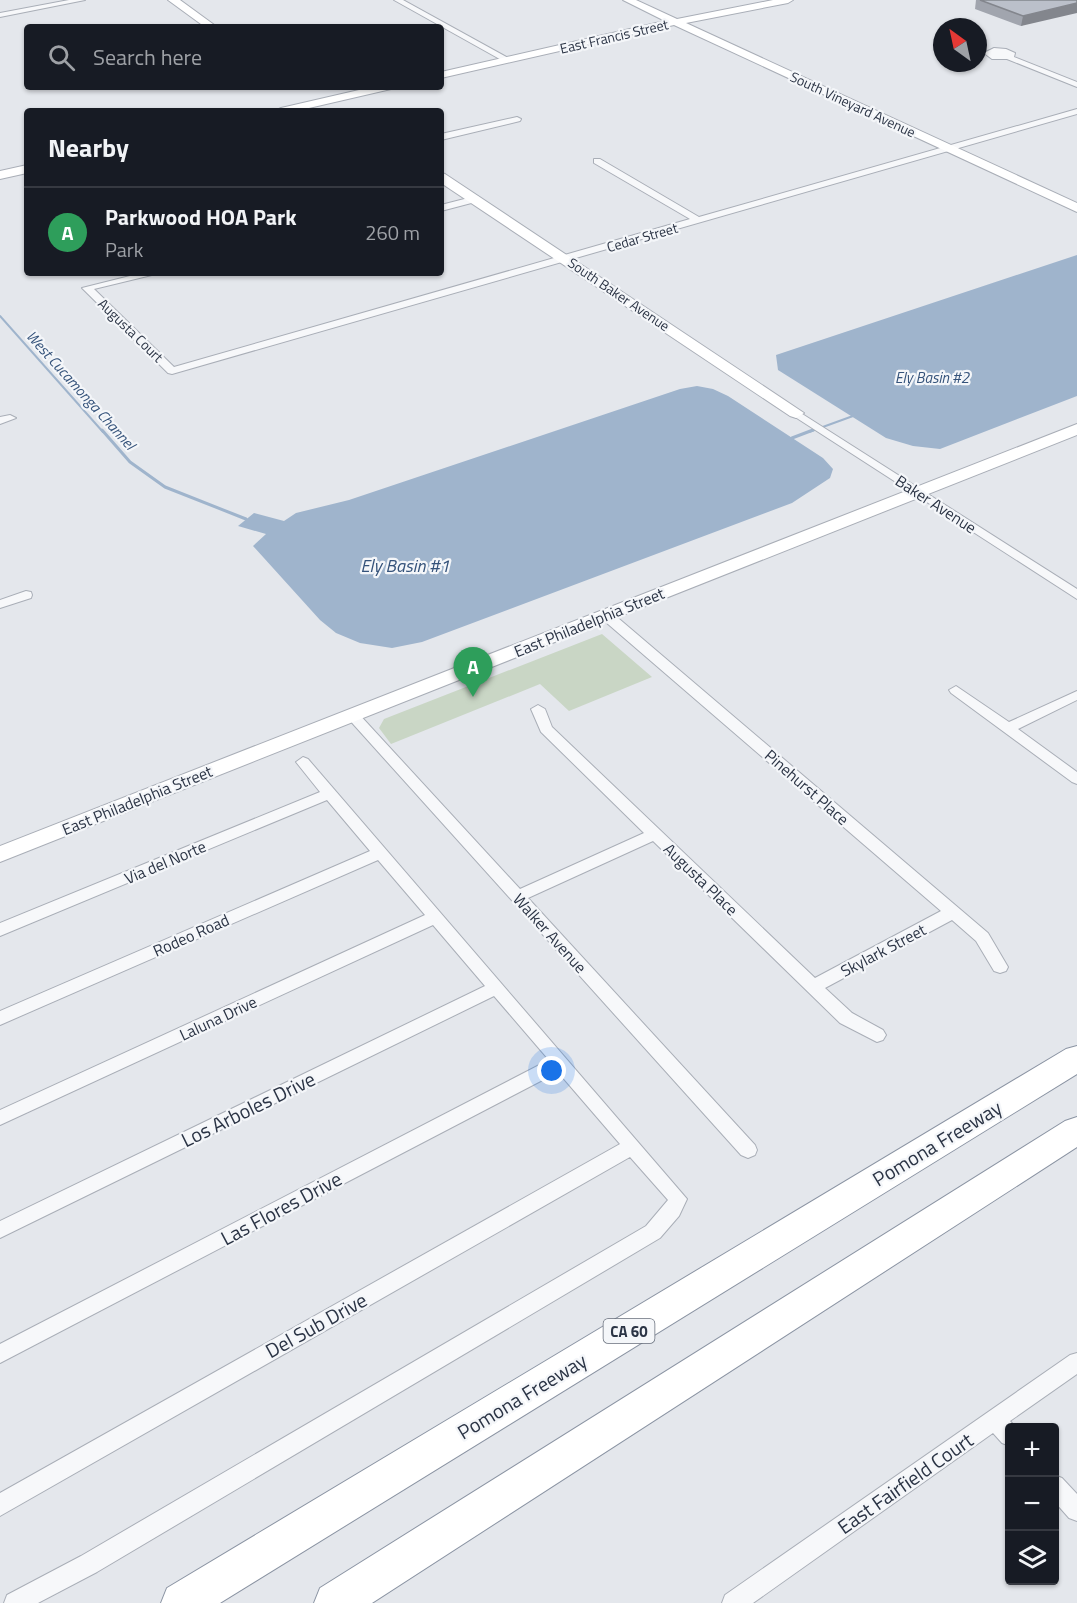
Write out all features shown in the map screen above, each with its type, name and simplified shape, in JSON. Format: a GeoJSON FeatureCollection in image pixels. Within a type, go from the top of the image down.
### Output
{"type":"FeatureCollection","features":[{"type":"Feature","properties":{"kind":"highway","name":"Pomona Freeway"},"geometry":{"type":"LineString","coordinates":[[182,1603],[1077,1058]]}},
{"type":"Feature","properties":{"kind":"highway"},"geometry":{"type":"LineString","coordinates":[[337,1602],[1077,1130]]}},
{"type":"Feature","properties":{"kind":"street"},"geometry":{"type":"LineString","coordinates":[[0,15],[81,0]]}},
{"type":"Feature","properties":{"kind":"street"},"geometry":{"type":"LineString","coordinates":[[173,0],[208,24]]}},
{"type":"Feature","properties":{"kind":"street"},"geometry":{"type":"LineString","coordinates":[[398,0],[442,24]]}},
{"type":"Feature","properties":{"kind":"street","name":"South Vineyard Avenue"},"geometry":{"type":"LineString","coordinates":[[628,0],[1077,208]]}},
{"type":"Feature","properties":{"kind":"street","name":"East Francis Street"},"geometry":{"type":"LineString","coordinates":[[444,74],[675,22],[788,0]]}},
{"type":"Feature","properties":{"kind":"street"},"geometry":{"type":"LineString","coordinates":[[444,25],[508,60]]}},
{"type":"Feature","properties":{"kind":"street"},"geometry":{"type":"LineString","coordinates":[[1008,57],[1077,85]]}},
{"type":"Feature","properties":{"kind":"street"},"geometry":{"type":"LineString","coordinates":[[294,108],[374,90]]}},
{"type":"Feature","properties":{"kind":"street"},"geometry":{"type":"LineString","coordinates":[[310,92],[335,108]]}},
{"type":"Feature","properties":{"kind":"street","name":"Cedar Street"},"geometry":{"type":"LineString","coordinates":[[172,371],[1077,111]]}},
{"type":"Feature","properties":{"kind":"street"},"geometry":{"type":"LineString","coordinates":[[444,136],[517,119]]}},
{"type":"Feature","properties":{"kind":"street"},"geometry":{"type":"LineString","coordinates":[[597,161],[700,221]]}},
{"type":"Feature","properties":{"kind":"street"},"geometry":{"type":"LineString","coordinates":[[0,175],[24,170]]}},
{"type":"Feature","properties":{"kind":"street","name":"South Baker Avenue"},"geometry":{"type":"LineString","coordinates":[[444,179],[796,412]]}},
{"type":"Feature","properties":{"kind":"street"},"geometry":{"type":"LineString","coordinates":[[444,207],[476,199]]}},
{"type":"Feature","properties":{"kind":"street","name":"Augusta Court"},"geometry":{"type":"LineString","coordinates":[[141,276],[87,288],[172,371]]}},
{"type":"Feature","properties":{"kind":"street","name":"Baker Avenue"},"geometry":{"type":"LineString","coordinates":[[796,412],[1077,595]]}},
{"type":"Feature","properties":{"kind":"street","name":"East Philadelphia Street"},"geometry":{"type":"LineString","coordinates":[[0,854],[1077,429]]}},
{"type":"Feature","properties":{"kind":"street"},"geometry":{"type":"LineString","coordinates":[[0,604],[27,595]]}},
{"type":"Feature","properties":{"kind":"street","name":"Pinehurst Place"},"geometry":{"type":"LineString","coordinates":[[606,615],[982,937],[1000,967]]}},
{"type":"Feature","properties":{"kind":"street"},"geometry":{"type":"LineString","coordinates":[[956,690],[1077,779]]}},
{"type":"Feature","properties":{"kind":"street"},"geometry":{"type":"LineString","coordinates":[[1008,728],[1077,694]]}},
{"type":"Feature","properties":{"kind":"street","name":"Augusta Place"},"geometry":{"type":"LineString","coordinates":[[538,709],[546,729],[813,987],[846,1018],[878,1035]]}},
{"type":"Feature","properties":{"kind":"street","name":"Walker Avenue"},"geometry":{"type":"LineString","coordinates":[[352,715],[748,1150]]}},
{"type":"Feature","properties":{"kind":"street"},"geometry":{"type":"LineString","coordinates":[[15,1603],[99,1558],[653,1232],[672,1210],[678,1199],[303,762]]}},
{"type":"Feature","properties":{"kind":"street","name":"Via del Norte"},"geometry":{"type":"LineString","coordinates":[[0,930],[331,793]]}},
{"type":"Feature","properties":{"kind":"street"},"geometry":{"type":"LineString","coordinates":[[517,897],[655,834]]}},
{"type":"Feature","properties":{"kind":"street","name":"Rodeo Road"},"geometry":{"type":"LineString","coordinates":[[0,1018],[382,852]]}},
{"type":"Feature","properties":{"kind":"street","name":"Skylark Street"},"geometry":{"type":"LineString","coordinates":[[813,987],[953,912]]}},
{"type":"Feature","properties":{"kind":"street","name":"Laluna Drive"},"geometry":{"type":"LineString","coordinates":[[0,1118],[436,917]]}},
{"type":"Feature","properties":{"kind":"street","name":"Los Arboles Drive"},"geometry":{"type":"LineString","coordinates":[[0,1230],[496,988]]}},
{"type":"Feature","properties":{"kind":"street","name":"Las Flores Drive"},"geometry":{"type":"LineString","coordinates":[[0,1354],[561,1062]]}},
{"type":"Feature","properties":{"kind":"street","name":"Del Sub Drive"},"geometry":{"type":"LineString","coordinates":[[0,1505],[633,1146]]}},
{"type":"Feature","properties":{"kind":"street","name":"East Fairfield Court"},"geometry":{"type":"LineString","coordinates":[[733,1603],[1077,1362]]}},
{"type":"Feature","properties":{"kind":"street"},"geometry":{"type":"LineString","coordinates":[[994,1420],[1005,1431]]}},
{"type":"Feature","properties":{"kind":"street"},"geometry":{"type":"LineString","coordinates":[[1059,1490],[1077,1510]]}},
{"type":"Feature","properties":{"kind":"green space"},"geometry":{"type":"Polygon","coordinates":[[[602,634],[652,677],[569,711],[540,684],[391,744],[379,728],[384,719],[602,634]]]}},
{"type":"Feature","properties":{"kind":"water","name":"Ely Basin #2"},"geometry":{"type":"Polygon","coordinates":[[[1077,255],[1077,396],[940,449],[913,446],[886,438],[778,370],[776,355],[1077,255]]]}},
{"type":"Feature","properties":{"kind":"water","name":"Ely Basin #1"},"geometry":{"type":"Polygon","coordinates":[[[697,386],[713,389],[728,396],[823,458],[833,469],[830,478],[792,503],[422,642],[392,648],[360,643],[336,633],[320,620],[253,546],[266,534],[238,526],[254,513],[284,521],[296,513],[349,500],[680,389],[697,386]]]}},
{"type":"Feature","properties":{"kind":"building"},"geometry":{"type":"Polygon","coordinates":[[[980,0],[1077,0],[1077,3],[1023,16],[980,0]]]}},
{"type":"Feature","properties":{"kind":"waterway","name":"West Cucamonga Channel"},"geometry":{"type":"LineString","coordinates":[[0,316],[103,432]]}},
{"type":"Feature","properties":{"kind":"waterway"},"geometry":{"type":"LineString","coordinates":[[809,432],[853,416]]}},
{"type":"Feature","properties":{"kind":"waterway","name":"West Cucamonga Channel"},"geometry":{"type":"LineString","coordinates":[[102,430],[130,462],[165,487],[246,519]]}},
{"type":"Feature","properties":{"kind":"waterway"},"geometry":{"type":"LineString","coordinates":[[792,438],[813,430]]}},
{"type":"Feature","properties":{"kind":"place","name":"Parkwood HOA Park"},"geometry":{"type":"Point","coordinates":[473,697]}}]}
